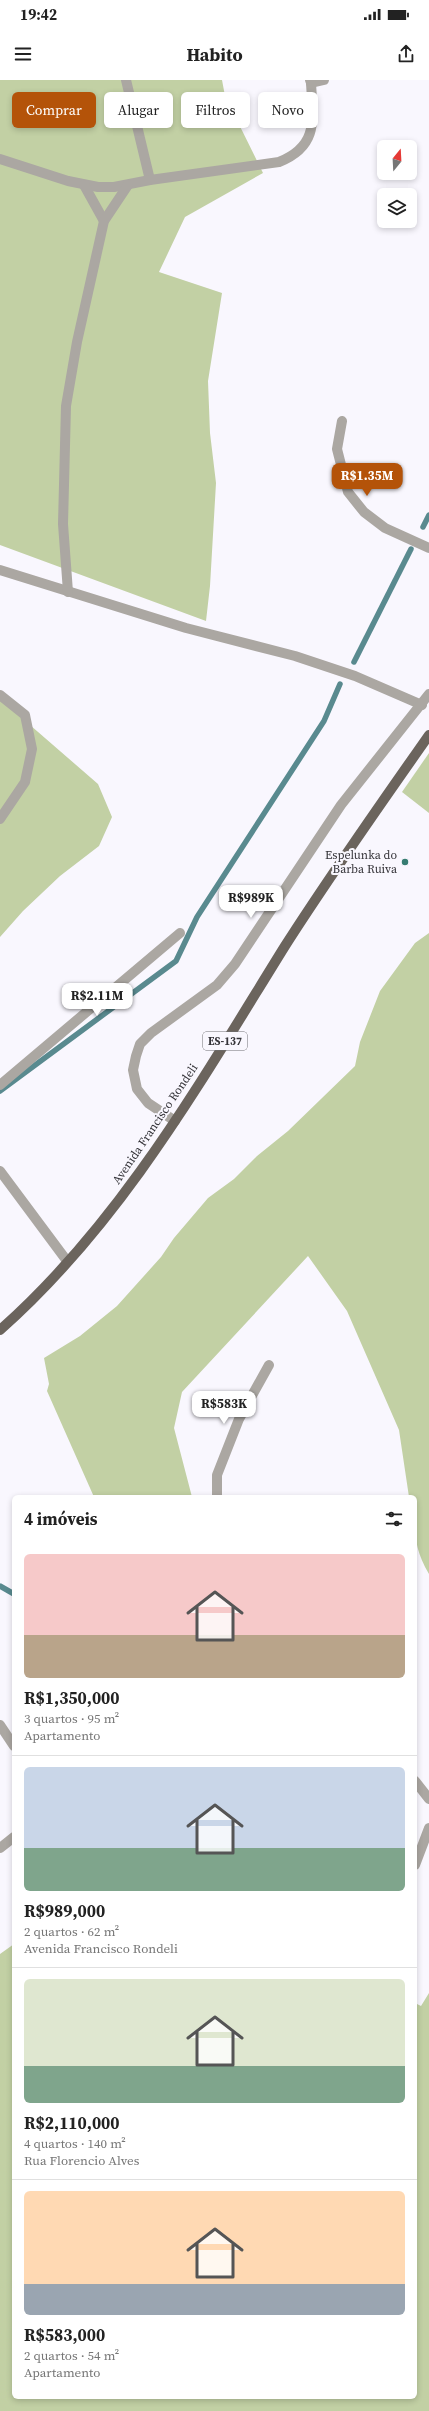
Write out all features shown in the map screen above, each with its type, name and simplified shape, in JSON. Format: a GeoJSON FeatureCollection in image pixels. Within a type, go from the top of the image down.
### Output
{"type":"FeatureCollection","features":[{"type":"Feature","properties":{"kind":"main road","name":"Avenida Francisco Rondeli"},"geometry":{"type":"LineString","coordinates":[[0,1330],[67,1262],[127,1191],[175,1121],[317,895],[429,735]]}},
{"type":"Feature","properties":{"kind":"street"},"geometry":{"type":"LineString","coordinates":[[126,80],[150,180]]}},
{"type":"Feature","properties":{"kind":"street"},"geometry":{"type":"LineString","coordinates":[[0,160],[84,185],[98,187],[128,185],[150,180],[279,162],[295,156],[304,145],[311,131],[313,115],[311,82],[324,80]]}},
{"type":"Feature","properties":{"kind":"street"},"geometry":{"type":"LineString","coordinates":[[84,185],[104,221]]}},
{"type":"Feature","properties":{"kind":"street"},"geometry":{"type":"LineString","coordinates":[[68,592],[63,524],[66,406],[77,342],[104,221],[128,185]]}},
{"type":"Feature","properties":{"kind":"street"},"geometry":{"type":"LineString","coordinates":[[342,421],[337,449],[348,492],[364,512],[385,528],[429,548]]}},
{"type":"Feature","properties":{"kind":"street"},"geometry":{"type":"LineString","coordinates":[[0,570],[186,628],[295,656],[355,676],[422,704]]}},
{"type":"Feature","properties":{"kind":"street"},"geometry":{"type":"LineString","coordinates":[[0,694],[25,714],[32,749],[25,782],[0,819]]}},
{"type":"Feature","properties":{"kind":"street"},"geometry":{"type":"LineString","coordinates":[[175,1121],[148,1103],[137,1089],[133,1070],[140,1044],[155,1029],[195,1003],[217,986],[235,964],[341,805],[429,694]]}},
{"type":"Feature","properties":{"kind":"street"},"geometry":{"type":"LineString","coordinates":[[0,1085],[180,933]]}},
{"type":"Feature","properties":{"kind":"street"},"geometry":{"type":"LineString","coordinates":[[0,1171],[67,1262]]}},
{"type":"Feature","properties":{"kind":"street"},"geometry":{"type":"LineString","coordinates":[[217,1495],[217,1475],[239,1419],[269,1365]]}},
{"type":"Feature","properties":{"kind":"street"},"geometry":{"type":"LineString","coordinates":[[0,1725],[12,1743]]}},
{"type":"Feature","properties":{"kind":"street"},"geometry":{"type":"LineString","coordinates":[[417,1784],[429,1799]]}},
{"type":"Feature","properties":{"kind":"street"},"geometry":{"type":"LineString","coordinates":[[417,1860],[429,1828]]}},
{"type":"Feature","properties":{"kind":"street"},"geometry":{"type":"LineString","coordinates":[[0,1848],[12,1839]]}},
{"type":"Feature","properties":{"kind":"green space"},"geometry":{"type":"Polygon","coordinates":[[[0,80],[222,80],[224,92],[181,92],[181,128],[241,128],[263,173],[185,217],[159,272],[222,293],[208,381],[210,433],[216,483],[210,586],[206,621],[0,545],[0,80]]]}},
{"type":"Feature","properties":{"kind":"green space"},"geometry":{"type":"Polygon","coordinates":[[[0,699],[98,784],[112,817],[99,846],[60,876],[23,911],[0,937],[0,699]]]}},
{"type":"Feature","properties":{"kind":"green space"},"geometry":{"type":"Polygon","coordinates":[[[429,753],[429,813],[402,792],[429,753]]]}},
{"type":"Feature","properties":{"kind":"green space"},"geometry":{"type":"Polygon","coordinates":[[[429,933],[429,1574],[417,1545],[417,1495],[409,1495],[399,1430],[347,1311],[308,1256],[182,1392],[174,1428],[191,1495],[93,1495],[47,1391],[49,1384],[44,1358],[80,1336],[117,1306],[161,1257],[174,1238],[208,1198],[234,1179],[257,1156],[288,1131],[355,1066],[360,1042],[380,991],[415,943],[429,933]]]}},
{"type":"Feature","properties":{"kind":"green space"},"geometry":{"type":"Polygon","coordinates":[[[12,1945],[12,2399],[417,2399],[417,2004],[421,2006],[429,1993],[429,2411],[0,2411],[0,1954],[12,1945]]]}},
{"type":"Feature","properties":{"kind":"waterway"},"geometry":{"type":"LineString","coordinates":[[423,527],[429,515]]}},
{"type":"Feature","properties":{"kind":"waterway"},"geometry":{"type":"LineString","coordinates":[[354,662],[411,549]]}},
{"type":"Feature","properties":{"kind":"waterway"},"geometry":{"type":"LineString","coordinates":[[0,1091],[176,961],[197,917],[324,721],[340,684]]}},
{"type":"Feature","properties":{"kind":"waterway"},"geometry":{"type":"LineString","coordinates":[[0,1586],[12,1593]]}},
{"type":"Feature","properties":{"kind":"place","name":"Espelunka do Barba Ruiva"},"geometry":{"type":"Point","coordinates":[405,862]}}]}
